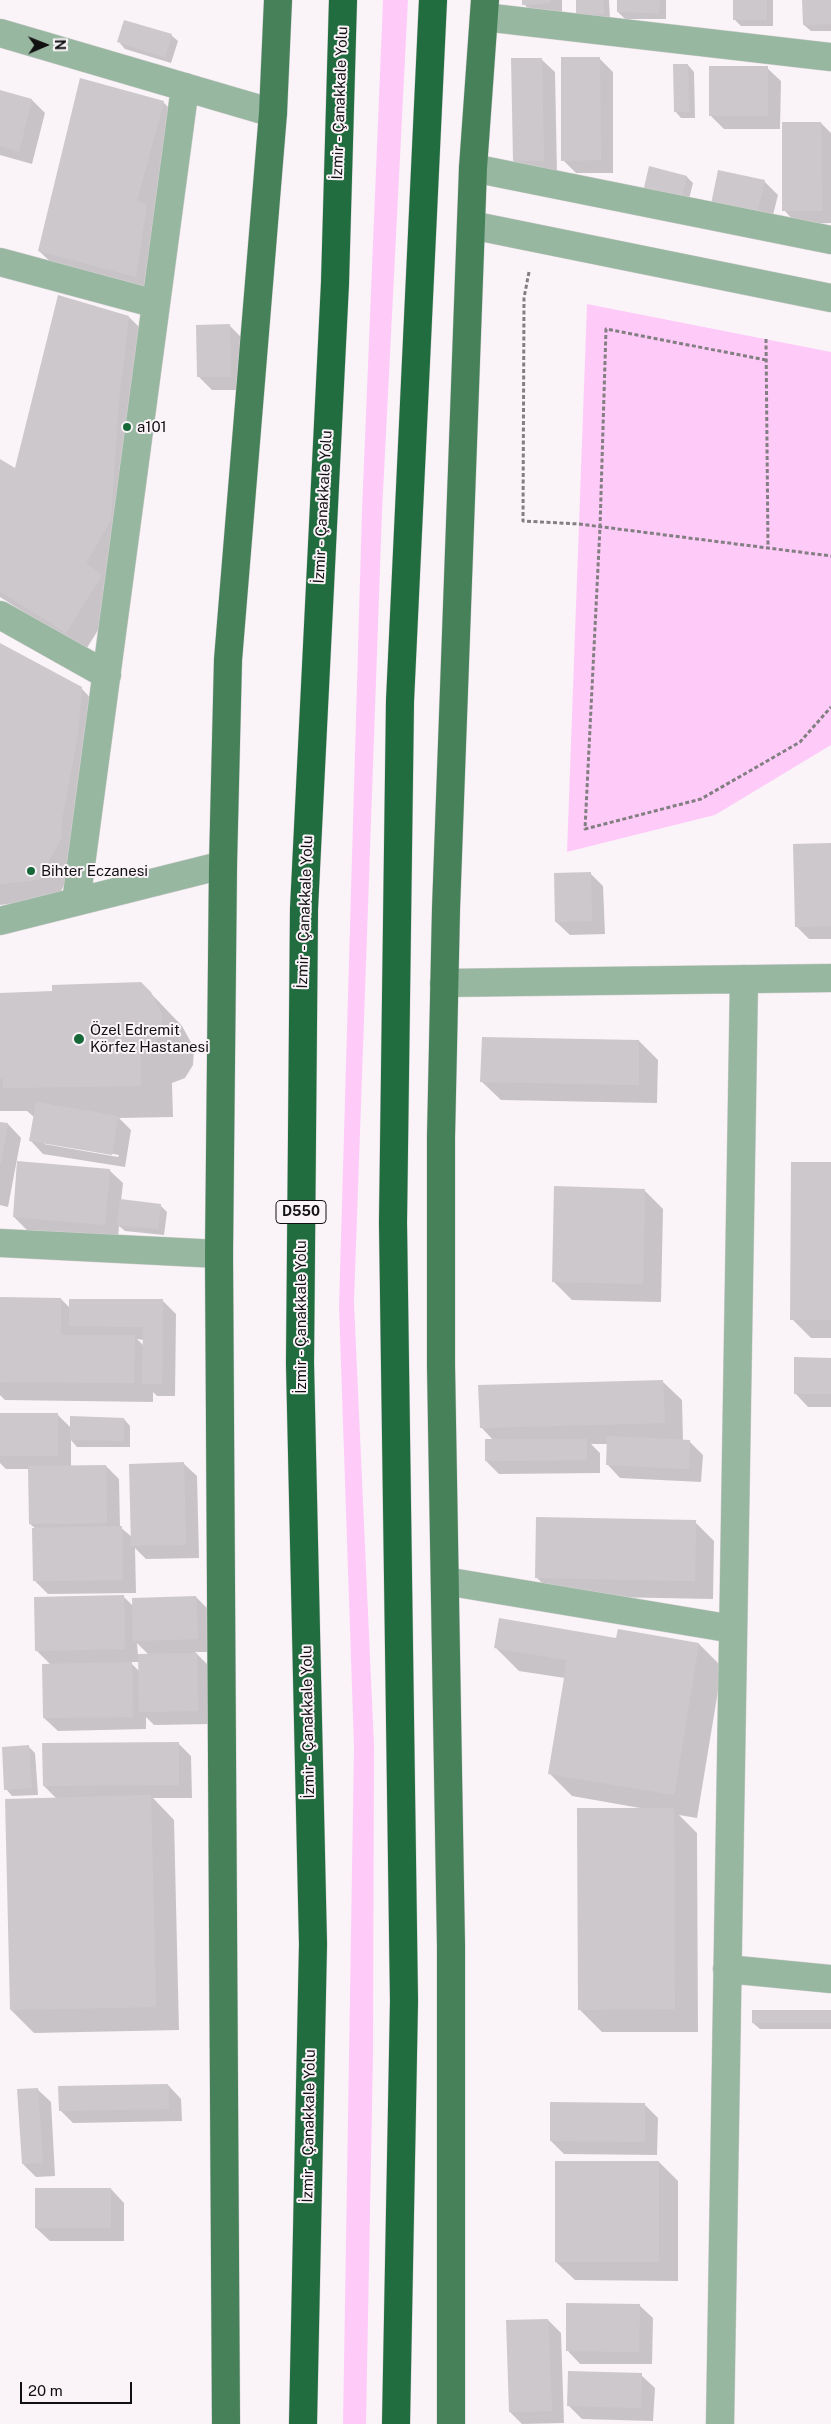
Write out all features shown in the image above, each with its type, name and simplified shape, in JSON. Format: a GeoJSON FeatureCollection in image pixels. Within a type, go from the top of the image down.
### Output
{"type":"FeatureCollection","features":[{"type":"Feature","properties":{"kind":"highway","name":"İzmir - Çanakkale Yolu"},"geometry":{"type":"LineString","coordinates":[[303,2424],[313,1944],[300,1363],[304,909],[334,293],[343,0]]}},
{"type":"Feature","properties":{"kind":"highway"},"geometry":{"type":"LineString","coordinates":[[396,2424],[404,2001],[393,1222],[400,701],[433,0]]}},
{"type":"Feature","properties":{"kind":"main road"},"geometry":{"type":"LineString","coordinates":[[226,2424],[219,1254],[223,865],[228,660],[274,113],[278,0]]}},
{"type":"Feature","properties":{"kind":"main road"},"geometry":{"type":"LineString","coordinates":[[451,2424],[451,1946],[441,1306],[444,983],[473,168],[484,9]]}},
{"type":"Feature","properties":{"kind":"street"},"geometry":{"type":"LineString","coordinates":[[484,9],[831,57]]}},
{"type":"Feature","properties":{"kind":"street"},"geometry":{"type":"LineString","coordinates":[[0,33],[274,113]]}},
{"type":"Feature","properties":{"kind":"street"},"geometry":{"type":"LineString","coordinates":[[76,902],[185,87]]}},
{"type":"Feature","properties":{"kind":"street"},"geometry":{"type":"LineString","coordinates":[[473,168],[831,240]]}},
{"type":"Feature","properties":{"kind":"street"},"geometry":{"type":"LineString","coordinates":[[471,226],[831,298]]}},
{"type":"Feature","properties":{"kind":"street"},"geometry":{"type":"LineString","coordinates":[[0,262],[156,304]]}},
{"type":"Feature","properties":{"kind":"street"},"geometry":{"type":"LineString","coordinates":[[0,615],[107,675]]}},
{"type":"Feature","properties":{"kind":"street"},"geometry":{"type":"LineString","coordinates":[[0,921],[223,865]]}},
{"type":"Feature","properties":{"kind":"street"},"geometry":{"type":"LineString","coordinates":[[444,983],[831,978]]}},
{"type":"Feature","properties":{"kind":"street"},"geometry":{"type":"LineString","coordinates":[[720,2424],[744,979]]}},
{"type":"Feature","properties":{"kind":"street"},"geometry":{"type":"LineString","coordinates":[[0,1243],[219,1254]]}},
{"type":"Feature","properties":{"kind":"street"},"geometry":{"type":"LineString","coordinates":[[445,1581],[733,1629]]}},
{"type":"Feature","properties":{"kind":"street"},"geometry":{"type":"LineString","coordinates":[[727,1969],[831,1979]]}},
{"type":"Feature","properties":{"kind":"path"},"geometry":{"type":"LineString","coordinates":[[524,298],[523,521],[600,526],[831,556]]}},
{"type":"Feature","properties":{"kind":"path"},"geometry":{"type":"LineString","coordinates":[[766,360],[606,329],[600,526],[586,829],[701,799],[800,742],[831,707]]}},
{"type":"Feature","properties":{"kind":"path"},"geometry":{"type":"LineString","coordinates":[[766,339],[768,548]]}},
{"type":"Feature","properties":{"kind":"shaded area"},"geometry":{"type":"Polygon","coordinates":[[[383,0],[408,0],[382,512],[354,1302],[374,1745],[373,2055],[366,2424],[343,2424],[354,1747],[339,1306],[362,510],[383,0]]]}},
{"type":"Feature","properties":{"kind":"shaded area"},"geometry":{"type":"Polygon","coordinates":[[[587,304],[831,352],[831,745],[715,815],[567,852],[587,304]]]}},
{"type":"Feature","properties":{"kind":"building"},"geometry":{"type":"Polygon","coordinates":[[[522,0],[550,0],[550,3],[522,5],[522,0]]]}},
{"type":"Feature","properties":{"kind":"building"},"geometry":{"type":"Polygon","coordinates":[[[576,0],[603,0],[604,14],[576,15],[576,0]]]}},
{"type":"Feature","properties":{"kind":"building"},"geometry":{"type":"Polygon","coordinates":[[[617,0],[660,0],[659,13],[617,12],[617,0]]]}},
{"type":"Feature","properties":{"kind":"building"},"geometry":{"type":"Polygon","coordinates":[[[733,0],[767,0],[767,20],[733,20],[733,0]]]}},
{"type":"Feature","properties":{"kind":"building"},"geometry":{"type":"Polygon","coordinates":[[[802,0],[831,0],[831,24],[803,25],[802,0]]]}},
{"type":"Feature","properties":{"kind":"building"},"geometry":{"type":"Polygon","coordinates":[[[124,20],[172,34],[165,57],[117,42],[124,20]]]}},
{"type":"Feature","properties":{"kind":"building"},"geometry":{"type":"Polygon","coordinates":[[[561,57],[600,57],[601,160],[561,161],[561,57]]]}},
{"type":"Feature","properties":{"kind":"building"},"geometry":{"type":"Polygon","coordinates":[[[511,58],[542,58],[544,161],[513,161],[511,58]]]}},
{"type":"Feature","properties":{"kind":"building"},"geometry":{"type":"Polygon","coordinates":[[[673,64],[688,64],[689,112],[674,112],[673,64]]]}},
{"type":"Feature","properties":{"kind":"building"},"geometry":{"type":"Polygon","coordinates":[[[709,66],[768,66],[768,116],[709,116],[709,66]]]}},
{"type":"Feature","properties":{"kind":"building"},"geometry":{"type":"Polygon","coordinates":[[[80,78],[164,101],[137,201],[147,204],[136,277],[38,251],[80,78]]]}},
{"type":"Feature","properties":{"kind":"building"},"geometry":{"type":"Polygon","coordinates":[[[0,90],[32,99],[19,152],[0,146],[0,90]]]}},
{"type":"Feature","properties":{"kind":"building"},"geometry":{"type":"Polygon","coordinates":[[[782,122],[821,122],[822,211],[782,211],[782,122]]]}},
{"type":"Feature","properties":{"kind":"building"},"geometry":{"type":"Polygon","coordinates":[[[649,166],[687,176],[681,201],[643,192],[649,166]]]}},
{"type":"Feature","properties":{"kind":"building"},"geometry":{"type":"Polygon","coordinates":[[[718,170],[765,180],[757,214],[711,204],[718,170]]]}},
{"type":"Feature","properties":{"kind":"building"},"geometry":{"type":"Polygon","coordinates":[[[58,295],[129,316],[118,408],[111,520],[86,563],[102,575],[66,633],[0,591],[0,459],[15,468],[58,295]]]}},
{"type":"Feature","properties":{"kind":"building"},"geometry":{"type":"Polygon","coordinates":[[[230,324],[231,377],[197,377],[196,325],[230,324]]]}},
{"type":"Feature","properties":{"kind":"building"},"geometry":{"type":"Polygon","coordinates":[[[0,643],[82,687],[78,734],[61,825],[62,837],[39,880],[0,884],[0,643]]]}},
{"type":"Feature","properties":{"kind":"building"},"geometry":{"type":"Polygon","coordinates":[[[831,843],[831,926],[795,927],[793,844],[831,843]]]}},
{"type":"Feature","properties":{"kind":"building"},"geometry":{"type":"Polygon","coordinates":[[[591,872],[592,921],[555,922],[554,873],[591,872]]]}},
{"type":"Feature","properties":{"kind":"building","name":"Özel Edremit Körfez Hastanesi"},"geometry":{"type":"Polygon","coordinates":[[[141,982],[151,992],[162,1015],[161,1032],[153,1046],[140,1051],[141,1086],[3,1088],[3,1079],[0,1079],[0,993],[52,991],[52,985],[141,982]]]}},
{"type":"Feature","properties":{"kind":"building"},"geometry":{"type":"Polygon","coordinates":[[[482,1037],[639,1040],[639,1085],[480,1082],[482,1037]]]}},
{"type":"Feature","properties":{"kind":"building"},"geometry":{"type":"Polygon","coordinates":[[[36,1102],[118,1116],[112,1155],[29,1141],[36,1102]]]}},
{"type":"Feature","properties":{"kind":"building"},"geometry":{"type":"Polygon","coordinates":[[[0,1122],[8,1123],[1,1163],[0,1163],[0,1122]]]}},
{"type":"Feature","properties":{"kind":"building"},"geometry":{"type":"Polygon","coordinates":[[[17,1161],[110,1169],[105,1225],[13,1217],[17,1161]]]}},
{"type":"Feature","properties":{"kind":"building"},"geometry":{"type":"Polygon","coordinates":[[[791,1162],[831,1162],[831,1320],[790,1320],[791,1162]]]}},
{"type":"Feature","properties":{"kind":"building"},"geometry":{"type":"Polygon","coordinates":[[[554,1186],[645,1189],[643,1284],[552,1282],[554,1186]]]}},
{"type":"Feature","properties":{"kind":"building"},"geometry":{"type":"Polygon","coordinates":[[[120,1199],[161,1204],[158,1229],[117,1225],[120,1199]]]}},
{"type":"Feature","properties":{"kind":"building"},"geometry":{"type":"Polygon","coordinates":[[[0,1297],[61,1298],[61,1335],[135,1335],[134,1383],[0,1382],[0,1297]]]}},
{"type":"Feature","properties":{"kind":"building"},"geometry":{"type":"Polygon","coordinates":[[[69,1299],[163,1299],[162,1384],[142,1384],[143,1327],[69,1326],[69,1299]]]}},
{"type":"Feature","properties":{"kind":"building"},"geometry":{"type":"Polygon","coordinates":[[[794,1357],[831,1358],[831,1394],[794,1394],[794,1357]]]}},
{"type":"Feature","properties":{"kind":"building"},"geometry":{"type":"Polygon","coordinates":[[[663,1380],[665,1423],[480,1428],[478,1385],[663,1380]]]}},
{"type":"Feature","properties":{"kind":"building"},"geometry":{"type":"Polygon","coordinates":[[[0,1413],[58,1413],[58,1456],[0,1456],[0,1413]]]}},
{"type":"Feature","properties":{"kind":"building"},"geometry":{"type":"Polygon","coordinates":[[[70,1416],[124,1418],[124,1441],[70,1440],[70,1416]]]}},
{"type":"Feature","properties":{"kind":"building"},"geometry":{"type":"Polygon","coordinates":[[[607,1436],[690,1440],[689,1469],[606,1465],[607,1436]]]}},
{"type":"Feature","properties":{"kind":"building"},"geometry":{"type":"Polygon","coordinates":[[[485,1439],[587,1439],[587,1460],[485,1461],[485,1439]]]}},
{"type":"Feature","properties":{"kind":"building"},"geometry":{"type":"Polygon","coordinates":[[[184,1462],[186,1545],[131,1546],[129,1464],[184,1462]]]}},
{"type":"Feature","properties":{"kind":"building"},"geometry":{"type":"Polygon","coordinates":[[[106,1465],[107,1523],[29,1524],[28,1466],[106,1465]]]}},
{"type":"Feature","properties":{"kind":"building"},"geometry":{"type":"Polygon","coordinates":[[[536,1517],[696,1520],[695,1581],[535,1578],[536,1517]]]}},
{"type":"Feature","properties":{"kind":"building"},"geometry":{"type":"Polygon","coordinates":[[[122,1526],[123,1580],[33,1581],[32,1528],[122,1526]]]}},
{"type":"Feature","properties":{"kind":"building"},"geometry":{"type":"Polygon","coordinates":[[[124,1595],[125,1649],[35,1651],[34,1597],[124,1595]]]}},
{"type":"Feature","properties":{"kind":"building"},"geometry":{"type":"Polygon","coordinates":[[[196,1596],[198,1639],[133,1641],[132,1598],[196,1596]]]}},
{"type":"Feature","properties":{"kind":"building"},"geometry":{"type":"Polygon","coordinates":[[[499,1618],[616,1638],[618,1629],[699,1643],[674,1795],[548,1774],[567,1660],[494,1648],[499,1618]]]}},
{"type":"Feature","properties":{"kind":"building"},"geometry":{"type":"Polygon","coordinates":[[[197,1653],[198,1711],[139,1712],[138,1654],[197,1653]]]}},
{"type":"Feature","properties":{"kind":"building"},"geometry":{"type":"Polygon","coordinates":[[[132,1662],[133,1717],[43,1718],[42,1664],[132,1662]]]}},
{"type":"Feature","properties":{"kind":"building"},"geometry":{"type":"Polygon","coordinates":[[[179,1742],[179,1785],[43,1786],[42,1743],[179,1742]]]}},
{"type":"Feature","properties":{"kind":"building"},"geometry":{"type":"Polygon","coordinates":[[[29,1745],[32,1788],[4,1790],[2,1747],[29,1745]]]}},
{"type":"Feature","properties":{"kind":"building"},"geometry":{"type":"Polygon","coordinates":[[[151,1795],[156,2007],[10,2010],[5,1799],[151,1795]]]}},
{"type":"Feature","properties":{"kind":"building"},"geometry":{"type":"Polygon","coordinates":[[[577,1808],[674,1808],[675,2009],[578,2010],[577,1808]]]}},
{"type":"Feature","properties":{"kind":"building"},"geometry":{"type":"Polygon","coordinates":[[[752,2010],[831,2010],[831,2023],[752,2023],[752,2010]]]}},
{"type":"Feature","properties":{"kind":"building"},"geometry":{"type":"Polygon","coordinates":[[[168,2084],[169,2109],[59,2111],[58,2086],[168,2084]]]}},
{"type":"Feature","properties":{"kind":"building"},"geometry":{"type":"Polygon","coordinates":[[[38,2088],[43,2163],[22,2164],[17,2089],[38,2088]]]}},
{"type":"Feature","properties":{"kind":"building"},"geometry":{"type":"Polygon","coordinates":[[[550,2102],[645,2103],[645,2142],[550,2141],[550,2102]]]}},
{"type":"Feature","properties":{"kind":"building"},"geometry":{"type":"Polygon","coordinates":[[[555,2161],[659,2161],[659,2262],[555,2262],[555,2161]]]}},
{"type":"Feature","properties":{"kind":"building"},"geometry":{"type":"Polygon","coordinates":[[[35,2188],[111,2188],[111,2228],[35,2228],[35,2188]]]}},
{"type":"Feature","properties":{"kind":"building"},"geometry":{"type":"Polygon","coordinates":[[[566,2303],[640,2304],[639,2352],[566,2351],[566,2303]]]}},
{"type":"Feature","properties":{"kind":"building"},"geometry":{"type":"Polygon","coordinates":[[[548,2319],[552,2411],[509,2412],[506,2320],[548,2319]]]}},
{"type":"Feature","properties":{"kind":"building"},"geometry":{"type":"Polygon","coordinates":[[[568,2371],[642,2373],[641,2408],[567,2406],[568,2371]]]}},
{"type":"Feature","properties":{"kind":"place","name":"a101"},"geometry":{"type":"Point","coordinates":[127,427]}},
{"type":"Feature","properties":{"kind":"place","name":"Bihter Eczanesi"},"geometry":{"type":"Point","coordinates":[31,871]}},
{"type":"Feature","properties":{"kind":"place","name":"Özel Edremit Körfez Hastanesi"},"geometry":{"type":"Point","coordinates":[79,1039]}}]}
